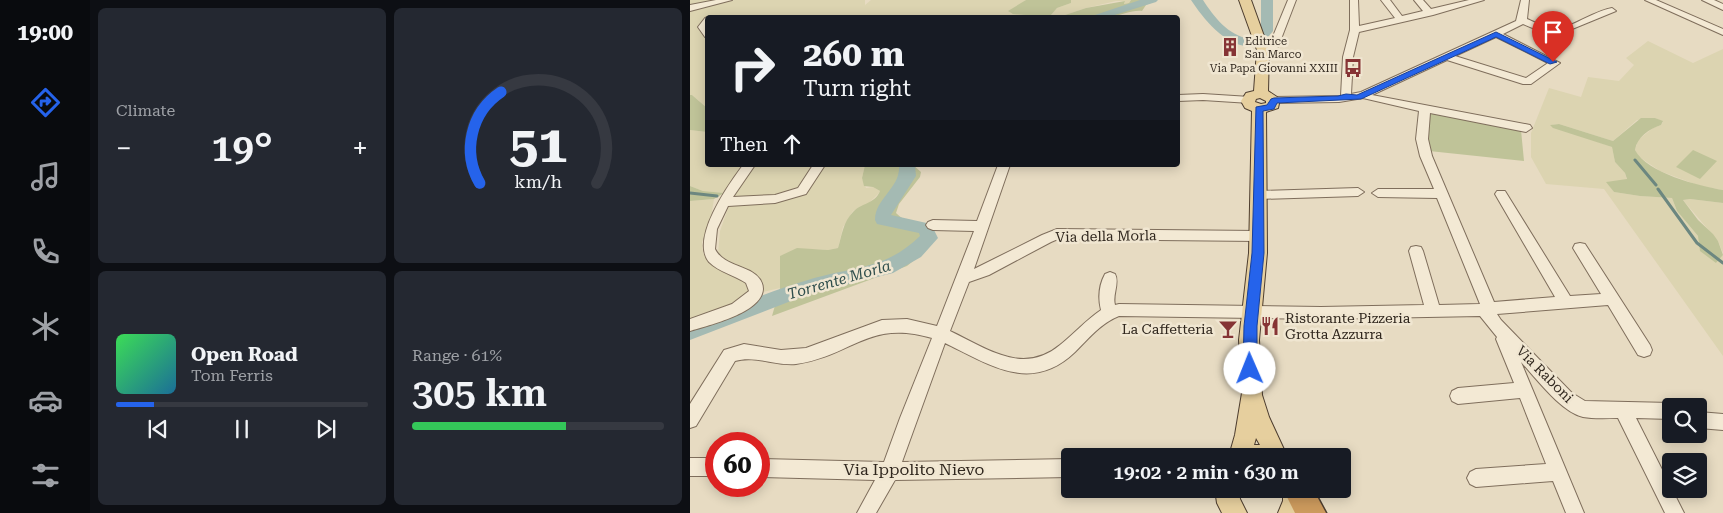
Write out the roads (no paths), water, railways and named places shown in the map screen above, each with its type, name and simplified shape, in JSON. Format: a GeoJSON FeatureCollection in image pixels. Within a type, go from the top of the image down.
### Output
{"type":"FeatureCollection","features":[{"type":"Feature","properties":{"kind":"highway"},"geometry":{"type":"LineString","coordinates":[[1302,498],[1311,513]]}},
{"type":"Feature","properties":{"kind":"main road"},"geometry":{"type":"LineString","coordinates":[[1242,448],[1252,393],[1249,340],[1258,236],[1254,101],[1264,57],[1260,39],[1246,2]]}},
{"type":"Feature","properties":{"kind":"main road"},"geometry":{"type":"LineString","coordinates":[[1254,101],[1270,107],[1274,100]]}},
{"type":"Feature","properties":{"kind":"main road"},"geometry":{"type":"LineString","coordinates":[[1252,393],[1259,419],[1272,448]]}},
{"type":"Feature","properties":{"kind":"main road"},"geometry":{"type":"LineString","coordinates":[[1290,513],[1295,498]]}},
{"type":"Feature","properties":{"kind":"street"},"geometry":{"type":"LineString","coordinates":[[1264,57],[1274,46],[1292,0]]}},
{"type":"Feature","properties":{"kind":"street"},"geometry":{"type":"LineString","coordinates":[[1346,96],[1348,57],[1355,30],[1354,0]]}},
{"type":"Feature","properties":{"kind":"street"},"geometry":{"type":"LineString","coordinates":[[1385,0],[1400,20]]}},
{"type":"Feature","properties":{"kind":"street"},"geometry":{"type":"LineString","coordinates":[[1418,0],[1430,13]]}},
{"type":"Feature","properties":{"kind":"street"},"geometry":{"type":"LineString","coordinates":[[1355,30],[1480,0]]}},
{"type":"Feature","properties":{"kind":"street"},"geometry":{"type":"LineString","coordinates":[[1522,20],[1525,0]]}},
{"type":"Feature","properties":{"kind":"street"},"geometry":{"type":"LineString","coordinates":[[1649,0],[1723,32]]}},
{"type":"Feature","properties":{"kind":"street"},"geometry":{"type":"LineString","coordinates":[[1706,0],[1723,8]]}},
{"type":"Feature","properties":{"kind":"street"},"geometry":{"type":"LineString","coordinates":[[690,8],[723,1]]}},
{"type":"Feature","properties":{"kind":"street"},"geometry":{"type":"LineString","coordinates":[[712,15],[723,1]]}},
{"type":"Feature","properties":{"kind":"street"},"geometry":{"type":"LineString","coordinates":[[1274,100],[1358,97],[1376,92],[1522,20],[1550,31],[1560,31],[1603,12],[1612,11]]}},
{"type":"Feature","properties":{"kind":"street"},"geometry":{"type":"LineString","coordinates":[[1448,56],[1528,82],[1555,63],[1496,34]]}},
{"type":"Feature","properties":{"kind":"street"},"geometry":{"type":"LineString","coordinates":[[1376,92],[1370,98],[1526,128]]}},
{"type":"Feature","properties":{"kind":"street"},"geometry":{"type":"LineString","coordinates":[[1376,92],[1402,104]]}},
{"type":"Feature","properties":{"kind":"street"},"geometry":{"type":"LineString","coordinates":[[1180,97],[1254,101]]}},
{"type":"Feature","properties":{"kind":"street"},"geometry":{"type":"LineString","coordinates":[[1424,108],[1422,139],[1426,156],[1487,303],[1491,318],[1507,346],[1575,513]]}},
{"type":"Feature","properties":{"kind":"street"},"geometry":{"type":"LineString","coordinates":[[690,325],[740,307],[753,297],[756,291],[756,283],[752,278],[715,260],[708,251],[708,240],[731,189],[748,167]]}},
{"type":"Feature","properties":{"kind":"street"},"geometry":{"type":"LineString","coordinates":[[725,202],[775,199],[802,191],[817,167]]}},
{"type":"Feature","properties":{"kind":"street"},"geometry":{"type":"LineString","coordinates":[[866,513],[890,471],[908,418],[964,277],[1003,167]]}},
{"type":"Feature","properties":{"kind":"street"},"geometry":{"type":"LineString","coordinates":[[1258,195],[1358,192]]}},
{"type":"Feature","properties":{"kind":"street"},"geometry":{"type":"LineString","coordinates":[[1378,193],[1442,197]]}},
{"type":"Feature","properties":{"kind":"street"},"geometry":{"type":"LineString","coordinates":[[1501,194],[1565,301]]}},
{"type":"Feature","properties":{"kind":"street"},"geometry":{"type":"LineString","coordinates":[[933,225],[982,226]]}},
{"type":"Feature","properties":{"kind":"street","name":"Via della Morla"},"geometry":{"type":"LineString","coordinates":[[964,277],[980,272],[1043,239],[1057,234],[1258,236]]}},
{"type":"Feature","properties":{"kind":"street"},"geometry":{"type":"LineString","coordinates":[[1580,248],[1644,350]]}},
{"type":"Feature","properties":{"kind":"street"},"geometry":{"type":"LineString","coordinates":[[1416,251],[1433,310]]}},
{"type":"Feature","properties":{"kind":"street"},"geometry":{"type":"LineString","coordinates":[[1109,312],[1106,300],[1110,278]]}},
{"type":"Feature","properties":{"kind":"street"},"geometry":{"type":"LineString","coordinates":[[1491,318],[1496,308],[1565,301],[1611,299]]}},
{"type":"Feature","properties":{"kind":"street"},"geometry":{"type":"LineString","coordinates":[[690,420],[698,403],[730,354],[744,351],[793,357],[826,348],[879,327],[895,325],[942,334],[1000,363],[1033,367],[1049,362],[1064,352],[1109,312],[1119,310],[1320,313],[1479,309],[1491,318]]}},
{"type":"Feature","properties":{"kind":"street","name":"Via Raboni"},"geometry":{"type":"LineString","coordinates":[[1491,318],[1566,398],[1583,410],[1662,411]]}},
{"type":"Feature","properties":{"kind":"street"},"geometry":{"type":"LineString","coordinates":[[1458,396],[1525,390]]}},
{"type":"Feature","properties":{"kind":"street"},"geometry":{"type":"LineString","coordinates":[[1623,410],[1675,513]]}},
{"type":"Feature","properties":{"kind":"street"},"geometry":{"type":"LineString","coordinates":[[1707,421],[1722,424]]}},
{"type":"Feature","properties":{"kind":"street"},"geometry":{"type":"LineString","coordinates":[[690,467],[705,467]]}},
{"type":"Feature","properties":{"kind":"street","name":"Via Ippolito Nievo"},"geometry":{"type":"LineString","coordinates":[[770,468],[890,471],[1061,468]]}},
{"type":"Feature","properties":{"kind":"street"},"geometry":{"type":"LineString","coordinates":[[1476,478],[1558,472]]}},
{"type":"Feature","properties":{"kind":"waterway","name":"Torrente Morla"},"geometry":{"type":"LineString","coordinates":[[1101,15],[1152,0]]}},
{"type":"Feature","properties":{"kind":"waterway","name":"Torrente Morla"},"geometry":{"type":"LineString","coordinates":[[1197,0],[1219,28],[1234,38],[1251,43],[1267,31],[1267,0]]}},
{"type":"Feature","properties":{"kind":"waterway"},"geometry":{"type":"LineString","coordinates":[[1635,160],[1656,185]]}},
{"type":"Feature","properties":{"kind":"waterway","name":"Torrente Morla"},"geometry":{"type":"LineString","coordinates":[[690,332],[808,287],[873,273],[901,262],[915,252],[929,238],[925,228],[883,220],[883,213],[908,176],[907,167]]}},
{"type":"Feature","properties":{"kind":"waterway"},"geometry":{"type":"LineString","coordinates":[[1658,189],[1697,243],[1723,263]]}},
{"type":"Feature","properties":{"kind":"waterway"},"geometry":{"type":"LineString","coordinates":[[690,193],[717,196]]}},
{"type":"Feature","properties":{"kind":"place","name":"Editrice San Marco"},"geometry":{"type":"Point","coordinates":[1230,47]}},
{"type":"Feature","properties":{"kind":"place","name":"Via Papa Giovanni XXIII"},"geometry":{"type":"Point","coordinates":[1353,68]}},
{"type":"Feature","properties":{"kind":"place","name":"Ristorante Pizzeria Grotta Azzurra"},"geometry":{"type":"Point","coordinates":[1270,326]}},
{"type":"Feature","properties":{"kind":"place","name":"La Caffetteria"},"geometry":{"type":"Point","coordinates":[1228,329]}}]}
